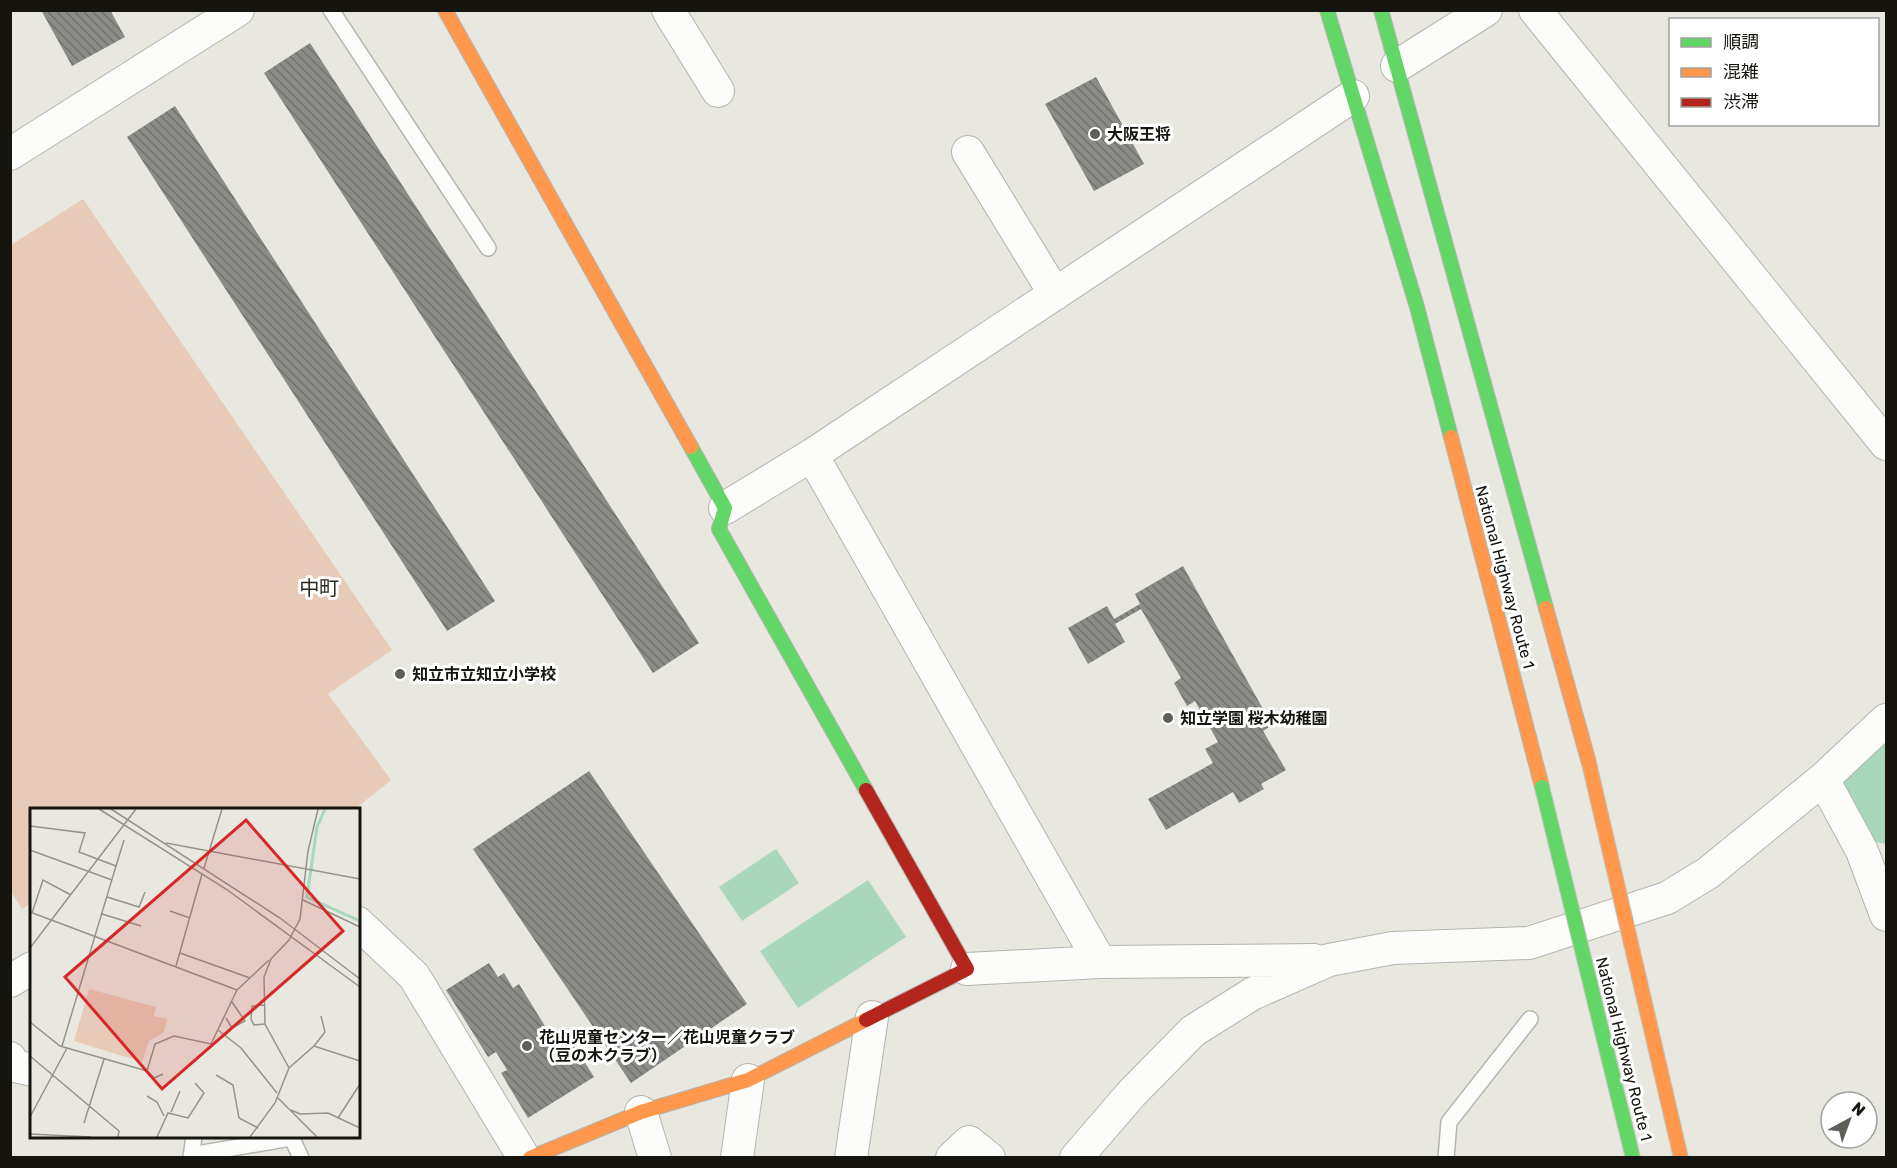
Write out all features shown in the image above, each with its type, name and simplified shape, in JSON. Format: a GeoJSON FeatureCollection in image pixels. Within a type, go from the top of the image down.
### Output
{"type":"FeatureCollection","features":[{"type":"Feature","properties":{"kind":"main road"},"geometry":{"type":"LineString","coordinates":[[445,10],[725,508],[719,529],[967,969],[748,1080],[641,1112],[530,1158]]}},
{"type":"Feature","properties":{"kind":"main road","name":"National Highway Route 1"},"geometry":{"type":"LineString","coordinates":[[1327,10],[1417,308],[1542,787],[1633,1158]]}},
{"type":"Feature","properties":{"kind":"main road","name":"National Highway Route 1"},"geometry":{"type":"LineString","coordinates":[[1381,10],[1589,763],[1682,1158]]}},
{"type":"Feature","properties":{"kind":"street"},"geometry":{"type":"LineString","coordinates":[[10,154],[238,10]]}},
{"type":"Feature","properties":{"kind":"street"},"geometry":{"type":"LineString","coordinates":[[668,10],[718,91]]}},
{"type":"Feature","properties":{"kind":"street"},"geometry":{"type":"LineString","coordinates":[[1397,66],[1486,10]]}},
{"type":"Feature","properties":{"kind":"street"},"geometry":{"type":"LineString","coordinates":[[1535,10],[1887,444]]}},
{"type":"Feature","properties":{"kind":"street"},"geometry":{"type":"LineString","coordinates":[[725,508],[812,455],[1353,96]]}},
{"type":"Feature","properties":{"kind":"street"},"geometry":{"type":"LineString","coordinates":[[968,152],[1055,294]]}},
{"type":"Feature","properties":{"kind":"street"},"geometry":{"type":"LineString","coordinates":[[812,455],[1100,962]]}},
{"type":"Feature","properties":{"kind":"street"},"geometry":{"type":"LineString","coordinates":[[967,969],[1100,962],[1329,960],[1393,948],[1529,942],[1667,898],[1708,873],[1823,779],[1887,720]]}},
{"type":"Feature","properties":{"kind":"street"},"geometry":{"type":"LineString","coordinates":[[1823,779],[1862,851],[1887,915]]}},
{"type":"Feature","properties":{"kind":"street"},"geometry":{"type":"LineString","coordinates":[[360,925],[414,976],[524,1158]]}},
{"type":"Feature","properties":{"kind":"street"},"geometry":{"type":"LineString","coordinates":[[1076,1158],[1132,1093],[1193,1031],[1252,994],[1329,960]]}},
{"type":"Feature","properties":{"kind":"street"},"geometry":{"type":"LineString","coordinates":[[10,981],[30,969]]}},
{"type":"Feature","properties":{"kind":"street"},"geometry":{"type":"LineString","coordinates":[[851,1158],[872,1017]]}},
{"type":"Feature","properties":{"kind":"street"},"geometry":{"type":"LineString","coordinates":[[10,1058],[11,1065],[30,1070]]}},
{"type":"Feature","properties":{"kind":"street"},"geometry":{"type":"LineString","coordinates":[[737,1158],[748,1080]]}},
{"type":"Feature","properties":{"kind":"street"},"geometry":{"type":"LineString","coordinates":[[641,1112],[655,1158]]}},
{"type":"Feature","properties":{"kind":"street"},"geometry":{"type":"LineString","coordinates":[[952,1158],[969,1142],[990,1158]]}},
{"type":"Feature","properties":{"kind":"lane"},"geometry":{"type":"LineString","coordinates":[[331,10],[488,248]]}},
{"type":"Feature","properties":{"kind":"lane"},"geometry":{"type":"LineString","coordinates":[[1446,1158],[1449,1122],[1530,1019]]}},
{"type":"Feature","properties":{"kind":"lane"},"geometry":{"type":"LineString","coordinates":[[194,1138],[191,1156],[286,1138]]}},
{"type":"Feature","properties":{"kind":"lane"},"geometry":{"type":"LineString","coordinates":[[291,1138],[301,1158]]}},
{"type":"Feature","properties":{"kind":"shaded area"},"geometry":{"type":"Polygon","coordinates":[[[83,199],[392,650],[328,694],[391,780],[356,808],[30,808],[30,904],[22,909],[10,890],[11,245],[83,199]]]}},
{"type":"Feature","properties":{"kind":"shaded area"},"geometry":{"type":"Polygon","coordinates":[[[776,849],[799,883],[742,921],[719,887],[776,849]]]}},
{"type":"Feature","properties":{"kind":"shaded area"},"geometry":{"type":"Polygon","coordinates":[[[868,880],[906,937],[798,1008],[760,951],[868,880]]]}},
{"type":"Feature","properties":{"kind":"building"},"geometry":{"type":"Polygon","coordinates":[[[41,10],[110,10],[125,37],[72,66],[41,10]]]}},
{"type":"Feature","properties":{"kind":"building"},"geometry":{"type":"Polygon","coordinates":[[[310,43],[699,643],[653,673],[264,73],[310,43]]]}},
{"type":"Feature","properties":{"kind":"building","name":"大阪王将"},"geometry":{"type":"Polygon","coordinates":[[[1096,77],[1144,164],[1094,191],[1045,104],[1096,77]]]}},
{"type":"Feature","properties":{"kind":"building"},"geometry":{"type":"Polygon","coordinates":[[[175,106],[495,601],[447,631],[127,137],[175,106]]]}},
{"type":"Feature","properties":{"kind":"building"},"geometry":{"type":"Polygon","coordinates":[[[1183,566],[1272,725],[1263,731],[1286,770],[1261,784],[1264,789],[1239,803],[1233,792],[1166,830],[1148,799],[1213,763],[1205,749],[1218,742],[1195,701],[1187,706],[1174,683],[1181,678],[1141,609],[1115,624],[1125,642],[1088,664],[1068,628],[1107,606],[1114,619],[1140,604],[1135,594],[1183,566]]]}},
{"type":"Feature","properties":{"kind":"building"},"geometry":{"type":"Polygon","coordinates":[[[589,771],[747,1004],[631,1083],[473,849],[589,771]]]}},
{"type":"Feature","properties":{"kind":"building","name":"花山児童センター／花山児童クラブ （豆の木クラブ）"},"geometry":{"type":"Polygon","coordinates":[[[489,963],[498,977],[504,973],[513,988],[519,984],[553,1039],[565,1031],[594,1077],[528,1118],[501,1073],[507,1070],[496,1052],[488,1057],[446,990],[489,963]]]}},
{"type":"Feature","properties":{"kind":"waterway"},"geometry":{"type":"LineString","coordinates":[[1886,761],[1864,779],[1886,812]]}},
{"type":"Feature","properties":{"kind":"traffic: fast"},"geometry":{"type":"LineString","coordinates":[[1327,10],[1417,307],[1451,437]]}},
{"type":"Feature","properties":{"kind":"traffic: fast"},"geometry":{"type":"LineString","coordinates":[[1381,10],[1546,608]]}},
{"type":"Feature","properties":{"kind":"traffic: fast"},"geometry":{"type":"LineString","coordinates":[[691,447],[725,508],[719,529],[866,790]]}},
{"type":"Feature","properties":{"kind":"traffic: fast"},"geometry":{"type":"LineString","coordinates":[[1542,787],[1633,1158]]}},
{"type":"Feature","properties":{"kind":"traffic: slow"},"geometry":{"type":"LineString","coordinates":[[445,10],[691,447]]}},
{"type":"Feature","properties":{"kind":"traffic: slow"},"geometry":{"type":"LineString","coordinates":[[1451,437],[1542,787]]}},
{"type":"Feature","properties":{"kind":"traffic: slow"},"geometry":{"type":"LineString","coordinates":[[1546,608],[1589,763]]}},
{"type":"Feature","properties":{"kind":"traffic: slow"},"geometry":{"type":"LineString","coordinates":[[1589,763],[1681,1158]]}},
{"type":"Feature","properties":{"kind":"traffic: slow"},"geometry":{"type":"LineString","coordinates":[[530,1158],[641,1112],[748,1080],[866,1020]]}},
{"type":"Feature","properties":{"kind":"traffic: jam"},"geometry":{"type":"LineString","coordinates":[[866,790],[967,969],[866,1020]]}},
{"type":"Feature","properties":{"kind":"place","name":"大阪王将"},"geometry":{"type":"Point","coordinates":[1095,134]}},
{"type":"Feature","properties":{"kind":"place","name":"知立市立知立小学校"},"geometry":{"type":"Point","coordinates":[400,674]}},
{"type":"Feature","properties":{"kind":"place","name":"知立学園 桜木幼稚園"},"geometry":{"type":"Point","coordinates":[1168,718]}},
{"type":"Feature","properties":{"kind":"place","name":"花山児童センター／花山児童クラブ （豆の木クラブ）"},"geometry":{"type":"Point","coordinates":[527,1046]}},
{"type":"Feature","properties":{"kind":"district","name":"中町"},"geometry":{"type":"Point","coordinates":[319,588]}}]}
